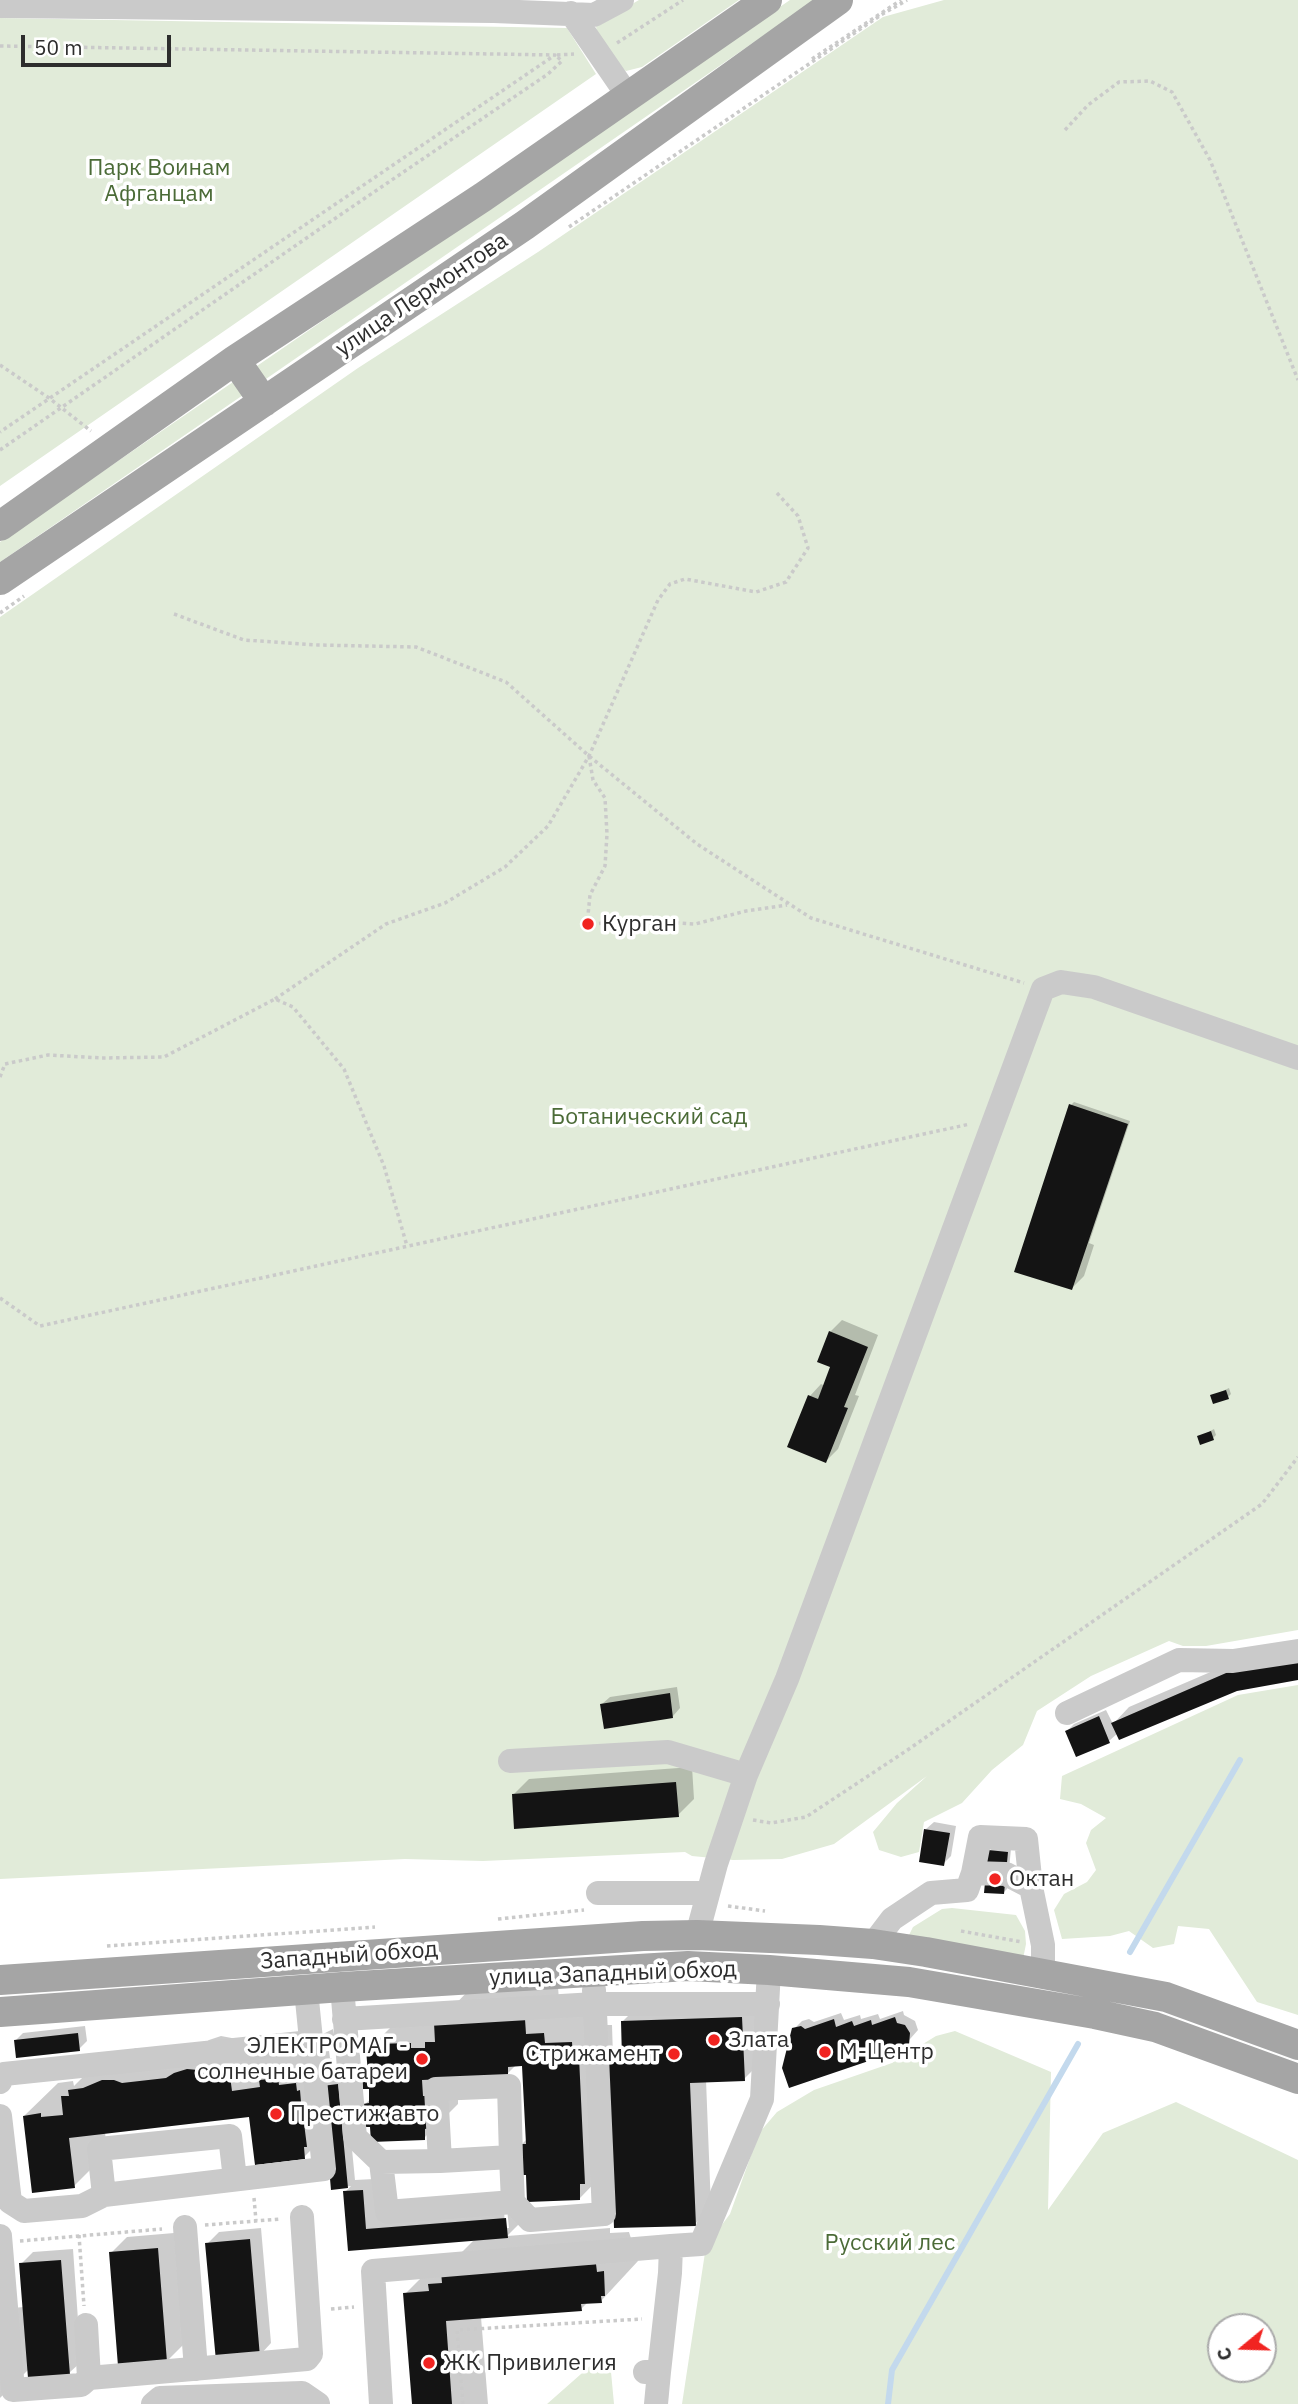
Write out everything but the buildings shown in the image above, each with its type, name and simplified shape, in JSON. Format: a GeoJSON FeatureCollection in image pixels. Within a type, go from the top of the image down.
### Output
{"type":"FeatureCollection","features":[{"type":"Feature","properties":{"kind":"main road","name":"улица Лермонтова"},"geometry":{"type":"LineString","coordinates":[[0,526],[235,360],[483,197],[766,0]]}},
{"type":"Feature","properties":{"kind":"main road","name":"улица Лермонтова"},"geometry":{"type":"LineString","coordinates":[[0,580],[525,225],[838,0]]}},
{"type":"Feature","properties":{"kind":"main road"},"geometry":{"type":"LineString","coordinates":[[235,360],[264,402]]}},
{"type":"Feature","properties":{"kind":"main road","name":"улица Западный обход"},"geometry":{"type":"LineString","coordinates":[[697,1935],[873,1944],[1166,1997],[1298,2045]]}},
{"type":"Feature","properties":{"kind":"main road","name":"Западный обход"},"geometry":{"type":"LineString","coordinates":[[0,1980],[576,1940],[697,1935]]}},
{"type":"Feature","properties":{"kind":"main road","name":"улица Западный обход"},"geometry":{"type":"LineString","coordinates":[[0,2012],[342,1987],[688,1966],[769,1970],[909,1982],[1095,2014],[1155,2027],[1298,2079]]}},
{"type":"Feature","properties":{"kind":"street"},"geometry":{"type":"LineString","coordinates":[[0,6],[491,5],[594,15],[621,0]]}},
{"type":"Feature","properties":{"kind":"street"},"geometry":{"type":"LineString","coordinates":[[572,13],[628,96]]}},
{"type":"Feature","properties":{"kind":"street"},"geometry":{"type":"LineString","coordinates":[[697,1935],[746,1775],[787,1679],[1043,989],[1060,982],[1094,987],[1298,1058]]}},
{"type":"Feature","properties":{"kind":"street"},"geometry":{"type":"LineString","coordinates":[[1067,1713],[1179,1660],[1233,1661],[1298,1651]]}},
{"type":"Feature","properties":{"kind":"street"},"geometry":{"type":"LineString","coordinates":[[510,1761],[668,1752],[746,1775]]}},
{"type":"Feature","properties":{"kind":"street"},"geometry":{"type":"LineString","coordinates":[[873,1944],[892,1919],[931,1893],[967,1890],[980,1837],[1026,1839],[1031,1887],[1043,1945],[1043,1975]]}},
{"type":"Feature","properties":{"kind":"street"},"geometry":{"type":"LineString","coordinates":[[973,1873],[1006,1874],[1031,1887]]}},
{"type":"Feature","properties":{"kind":"street"},"geometry":{"type":"LineString","coordinates":[[598,1893],[708,1893]]}},
{"type":"Feature","properties":{"kind":"street"},"geometry":{"type":"LineString","coordinates":[[380,2404],[373,2271],[701,2244],[762,2099],[769,1970]]}},
{"type":"Feature","properties":{"kind":"street"},"geometry":{"type":"LineString","coordinates":[[440,2161],[436,2089],[509,2087],[513,2202],[530,2220],[604,2214],[593,1972]]}},
{"type":"Feature","properties":{"kind":"street"},"geometry":{"type":"LineString","coordinates":[[342,1987],[355,2137],[381,2162],[387,2212],[513,2202]]}},
{"type":"Feature","properties":{"kind":"street"},"geometry":{"type":"LineString","coordinates":[[0,2116],[10,2202],[24,2211],[82,2206],[104,2195],[324,2169],[306,1990]]}},
{"type":"Feature","properties":{"kind":"street"},"geometry":{"type":"LineString","coordinates":[[344,2019],[595,2004],[768,2004]]}},
{"type":"Feature","properties":{"kind":"street"},"geometry":{"type":"LineString","coordinates":[[0,2082],[4,2074],[312,2042]]}},
{"type":"Feature","properties":{"kind":"street"},"geometry":{"type":"LineString","coordinates":[[104,2195],[99,2149],[230,2136],[235,2179]]}},
{"type":"Feature","properties":{"kind":"street"},"geometry":{"type":"LineString","coordinates":[[381,2162],[511,2157]]}},
{"type":"Feature","properties":{"kind":"street"},"geometry":{"type":"LineString","coordinates":[[0,2236],[13,2390],[81,2385],[89,2378],[307,2359],[311,2354],[302,2217]]}},
{"type":"Feature","properties":{"kind":"street"},"geometry":{"type":"LineString","coordinates":[[185,2227],[196,2369]]}},
{"type":"Feature","properties":{"kind":"street"},"geometry":{"type":"LineString","coordinates":[[656,2404],[652,2372],[665,2318],[671,2246]]}},
{"type":"Feature","properties":{"kind":"street"},"geometry":{"type":"LineString","coordinates":[[86,2325],[89,2378]]}},
{"type":"Feature","properties":{"kind":"street"},"geometry":{"type":"LineString","coordinates":[[153,2404],[160,2398],[302,2393],[318,2404]]}},
{"type":"Feature","properties":{"kind":"path"},"geometry":{"type":"LineString","coordinates":[[599,53],[683,0]]}},
{"type":"Feature","properties":{"kind":"path"},"geometry":{"type":"LineString","coordinates":[[0,46],[555,55],[562,61],[548,74],[0,450]]}},
{"type":"Feature","properties":{"kind":"path"},"geometry":{"type":"LineString","coordinates":[[0,432],[555,55]]}},
{"type":"Feature","properties":{"kind":"path"},"geometry":{"type":"LineString","coordinates":[[1065,131],[1088,105],[1119,82],[1150,81],[1172,92],[1210,160],[1298,380]]}},
{"type":"Feature","properties":{"kind":"path"},"geometry":{"type":"LineString","coordinates":[[0,365],[49,398],[90,431]]}},
{"type":"Feature","properties":{"kind":"path"},"geometry":{"type":"LineString","coordinates":[[0,1077],[5,1063],[48,1055],[163,1057],[275,999],[386,924],[445,904],[505,867],[548,826],[589,756],[630,668],[657,600],[670,584],[685,579],[757,592],[786,582],[808,548],[798,516],[776,492]]}},
{"type":"Feature","properties":{"kind":"path"},"geometry":{"type":"LineString","coordinates":[[174,614],[244,640],[416,647],[506,682],[589,756],[697,844],[811,918],[1043,989]]}},
{"type":"Feature","properties":{"kind":"path"},"geometry":{"type":"LineString","coordinates":[[589,756],[593,780],[605,797],[607,834],[605,866],[590,895],[587,925],[625,920],[695,924],[746,911],[789,904]]}},
{"type":"Feature","properties":{"kind":"path"},"geometry":{"type":"LineString","coordinates":[[275,999],[293,1007],[344,1069],[384,1166],[407,1246]]}},
{"type":"Feature","properties":{"kind":"path"},"geometry":{"type":"LineString","coordinates":[[0,1298],[40,1326],[996,1118]]}},
{"type":"Feature","properties":{"kind":"path"},"geometry":{"type":"LineString","coordinates":[[732,1816],[771,1824],[806,1816],[918,1744],[1262,1504],[1298,1457]]}},
{"type":"Feature","properties":{"kind":"path"},"geometry":{"type":"LineString","coordinates":[[0,2242],[302,2217]]}},
{"type":"Feature","properties":{"kind":"path"},"geometry":{"type":"LineString","coordinates":[[79,2235],[86,2325]]}},
{"type":"Feature","properties":{"kind":"path"},"geometry":{"type":"LineString","coordinates":[[308,2311],[374,2305]]}},
{"type":"Feature","properties":{"kind":"path"},"geometry":{"type":"LineString","coordinates":[[463,2404],[457,2330],[665,2318]]}},
{"type":"Feature","properties":{"kind":"green space"},"geometry":{"type":"Polygon","coordinates":[[[639,0],[739,0],[642,67],[626,71],[617,65],[597,36],[596,25],[639,0]]]}},
{"type":"Feature","properties":{"kind":"green space"},"geometry":{"type":"Polygon","coordinates":[[[790,0],[815,0],[263,381],[254,368],[790,0]]]}},
{"type":"Feature","properties":{"kind":"green space","name":"Ботанический сад"},"geometry":{"type":"Polygon","coordinates":[[[944,0],[1298,0],[1298,1630],[1206,1646],[1183,1646],[1169,1641],[1091,1676],[1037,1711],[1023,1745],[992,1770],[962,1803],[924,1822],[919,1852],[901,1857],[879,1850],[873,1832],[897,1803],[927,1776],[834,1844],[782,1859],[733,1860],[692,1856],[685,1852],[483,1861],[405,1859],[0,1879],[0,617],[358,368],[538,252],[883,17],[944,0]]]}},
{"type":"Feature","properties":{"kind":"green space","name":"Парк Воинам Афганцам"},"geometry":{"type":"Polygon","coordinates":[[[0,18],[567,28],[596,74],[0,486],[0,18]]]}},
{"type":"Feature","properties":{"kind":"green space"},"geometry":{"type":"Polygon","coordinates":[[[236,380],[246,393],[0,562],[0,542],[236,380]]]}},
{"type":"Feature","properties":{"kind":"green space"},"geometry":{"type":"Polygon","coordinates":[[[1298,1685],[1298,2015],[1257,2002],[1209,1929],[1178,1926],[1174,1944],[1153,1948],[1129,1931],[1110,1936],[1062,1939],[1054,1910],[1064,1894],[1087,1882],[1096,1870],[1086,1843],[1091,1830],[1106,1818],[1081,1804],[1060,1799],[1062,1776],[1238,1695],[1298,1685]]]}},
{"type":"Feature","properties":{"kind":"green space"},"geometry":{"type":"Polygon","coordinates":[[[942,1909],[1016,1915],[1025,1931],[1023,1959],[908,1937],[913,1927],[942,1909]]]}},
{"type":"Feature","properties":{"kind":"green space","name":"Русский лес"},"geometry":{"type":"Polygon","coordinates":[[[955,2031],[1051,2072],[1048,2210],[1103,2133],[1176,2102],[1298,2160],[1298,2404],[682,2404],[706,2246],[730,2214],[759,2133],[777,2112],[814,2090],[892,2063],[936,2036],[955,2031]]]}},
{"type":"Feature","properties":{"kind":"green space"},"geometry":{"type":"Polygon","coordinates":[[[605,2357],[610,2361],[614,2404],[547,2404],[598,2359],[605,2357]]]}},
{"type":"Feature","properties":{"kind":"waterway"},"geometry":{"type":"LineString","coordinates":[[1130,1952],[1240,1760]]}},
{"type":"Feature","properties":{"kind":"waterway"},"geometry":{"type":"LineString","coordinates":[[888,2404],[892,2370],[1078,2044]]}},
{"type":"Feature","properties":{"kind":"place","name":"Курган"},"geometry":{"type":"Point","coordinates":[588,924]}},
{"type":"Feature","properties":{"kind":"place","name":"Октан"},"geometry":{"type":"Point","coordinates":[995,1879]}},
{"type":"Feature","properties":{"kind":"place","name":"Злата"},"geometry":{"type":"Point","coordinates":[714,2040]}},
{"type":"Feature","properties":{"kind":"place","name":"М-Центр"},"geometry":{"type":"Point","coordinates":[825,2052]}},
{"type":"Feature","properties":{"kind":"place","name":"Стрижамент"},"geometry":{"type":"Point","coordinates":[674,2054]}},
{"type":"Feature","properties":{"kind":"place","name":"ЭЛЕКТРОМАГ - солнечные батареи"},"geometry":{"type":"Point","coordinates":[422,2059]}},
{"type":"Feature","properties":{"kind":"place","name":"Престиж авто"},"geometry":{"type":"Point","coordinates":[276,2114]}},
{"type":"Feature","properties":{"kind":"place","name":"ЖК Привилегия"},"geometry":{"type":"Point","coordinates":[429,2363]}}]}
